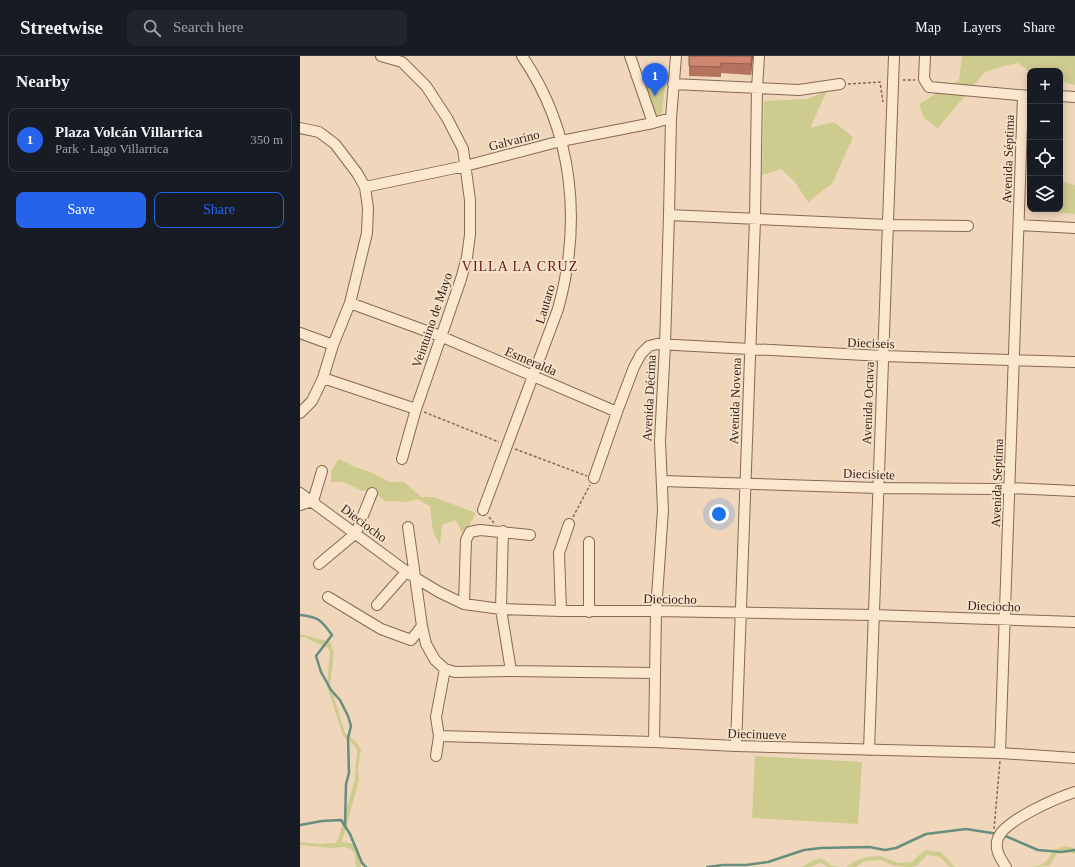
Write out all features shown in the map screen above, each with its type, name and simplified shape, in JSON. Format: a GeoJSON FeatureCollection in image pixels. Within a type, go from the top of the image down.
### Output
{"type":"FeatureCollection","features":[{"type":"Feature","properties":{"kind":"street","name":"Veintuino de Mayo"},"geometry":{"type":"LineString","coordinates":[[381,56],[402,62],[426,86],[446,118],[463,149],[470,200],[470,235],[467,257],[461,279],[416,409],[402,459]]}},
{"type":"Feature","properties":{"kind":"street","name":"Lautaro"},"geometry":{"type":"LineString","coordinates":[[482,510],[534,376],[558,309],[570,254],[571,197],[567,166],[561,141],[544,95],[522,56]]}},
{"type":"Feature","properties":{"kind":"street"},"geometry":{"type":"LineString","coordinates":[[630,56],[653,123]]}},
{"type":"Feature","properties":{"kind":"street","name":"Avenida Décima"},"geometry":{"type":"LineString","coordinates":[[654,742],[656,611],[663,510],[660,441],[665,345],[671,118],[676,56]]}},
{"type":"Feature","properties":{"kind":"street","name":"Avenida Novena"},"geometry":{"type":"LineString","coordinates":[[736,746],[744,483],[755,219],[759,56]]}},
{"type":"Feature","properties":{"kind":"street","name":"Avenida Octava"},"geometry":{"type":"LineString","coordinates":[[869,750],[894,56]]}},
{"type":"Feature","properties":{"kind":"street"},"geometry":{"type":"LineString","coordinates":[[925,56],[924,79],[929,87],[1027,96]]}},
{"type":"Feature","properties":{"kind":"street"},"geometry":{"type":"LineString","coordinates":[[673,84],[799,90],[840,84]]}},
{"type":"Feature","properties":{"kind":"street","name":"Avenida Séptima"},"geometry":{"type":"LineString","coordinates":[[1000,753],[1019,225],[1027,96]]}},
{"type":"Feature","properties":{"kind":"street"},"geometry":{"type":"LineString","coordinates":[[1063,96],[1075,97]]}},
{"type":"Feature","properties":{"kind":"street","name":"Galvarino"},"geometry":{"type":"LineString","coordinates":[[365,187],[465,166],[561,141],[653,123],[671,118]]}},
{"type":"Feature","properties":{"kind":"street"},"geometry":{"type":"LineString","coordinates":[[300,128],[319,132],[335,144],[354,168],[365,187],[368,208],[367,233],[350,303],[333,345],[323,378],[312,401],[300,412]]}},
{"type":"Feature","properties":{"kind":"street"},"geometry":{"type":"LineString","coordinates":[[669,215],[888,225],[968,226]]}},
{"type":"Feature","properties":{"kind":"street"},"geometry":{"type":"LineString","coordinates":[[1019,225],[1075,228]]}},
{"type":"Feature","properties":{"kind":"street","name":"Esmeralda"},"geometry":{"type":"LineString","coordinates":[[350,303],[440,336],[617,412]]}},
{"type":"Feature","properties":{"kind":"street"},"geometry":{"type":"LineString","coordinates":[[300,333],[333,345]]}},
{"type":"Feature","properties":{"kind":"street"},"geometry":{"type":"LineString","coordinates":[[594,478],[634,367],[641,354],[649,346],[657,344],[665,345]]}},
{"type":"Feature","properties":{"kind":"street","name":"Dieciseis"},"geometry":{"type":"LineString","coordinates":[[665,345],[883,356],[1075,362]]}},
{"type":"Feature","properties":{"kind":"street"},"geometry":{"type":"LineString","coordinates":[[323,378],[416,409]]}},
{"type":"Feature","properties":{"kind":"street"},"geometry":{"type":"LineString","coordinates":[[300,506],[313,501],[322,471]]}},
{"type":"Feature","properties":{"kind":"street","name":"Diecisiete"},"geometry":{"type":"LineString","coordinates":[[662,481],[878,488],[997,490],[1009,488],[1075,490]]}},
{"type":"Feature","properties":{"kind":"street","name":"Dieciocho"},"geometry":{"type":"LineString","coordinates":[[300,492],[411,574],[439,592],[464,604],[501,609],[589,612],[656,611],[874,615],[1075,622]]}},
{"type":"Feature","properties":{"kind":"street"},"geometry":{"type":"LineString","coordinates":[[319,564],[356,533],[372,494]]}},
{"type":"Feature","properties":{"kind":"street"},"geometry":{"type":"LineString","coordinates":[[561,611],[559,553],[569,524]]}},
{"type":"Feature","properties":{"kind":"street"},"geometry":{"type":"LineString","coordinates":[[408,527],[411,574],[426,644],[435,660],[445,668],[455,672],[511,671],[654,673]]}},
{"type":"Feature","properties":{"kind":"street"},"geometry":{"type":"LineString","coordinates":[[464,604],[466,540],[470,532],[480,530],[503,531],[530,535]]}},
{"type":"Feature","properties":{"kind":"street"},"geometry":{"type":"LineString","coordinates":[[503,531],[501,609],[511,671]]}},
{"type":"Feature","properties":{"kind":"street"},"geometry":{"type":"LineString","coordinates":[[589,612],[590,542]]}},
{"type":"Feature","properties":{"kind":"street"},"geometry":{"type":"LineString","coordinates":[[377,605],[411,574]]}},
{"type":"Feature","properties":{"kind":"street"},"geometry":{"type":"LineString","coordinates":[[328,597],[381,629],[411,640],[422,626]]}},
{"type":"Feature","properties":{"kind":"street"},"geometry":{"type":"LineString","coordinates":[[436,756],[439,736],[436,717],[445,668]]}},
{"type":"Feature","properties":{"kind":"street","name":"Diecinueve"},"geometry":{"type":"LineString","coordinates":[[439,736],[1000,753],[1075,758]]}},
{"type":"Feature","properties":{"kind":"street"},"geometry":{"type":"LineString","coordinates":[[1006,867],[996,849],[998,838],[1009,825],[1056,798],[1075,792]]}},
{"type":"Feature","properties":{"kind":"path"},"geometry":{"type":"LineString","coordinates":[[893,81],[924,79]]}},
{"type":"Feature","properties":{"kind":"path"},"geometry":{"type":"LineString","coordinates":[[840,84],[880,82]]}},
{"type":"Feature","properties":{"kind":"path"},"geometry":{"type":"LineString","coordinates":[[569,524],[594,478]]}},
{"type":"Feature","properties":{"kind":"path"},"geometry":{"type":"LineString","coordinates":[[482,510],[503,531]]}},
{"type":"Feature","properties":{"kind":"path"},"geometry":{"type":"LineString","coordinates":[[994,833],[993,824],[996,807],[1000,753]]}},
{"type":"Feature","properties":{"kind":"shaded area"},"geometry":{"type":"Polygon","coordinates":[[[962,56],[1075,56],[1075,85],[1063,82],[1063,68],[1027,68],[1027,70],[1018,63],[985,72],[938,128],[924,118],[919,104],[959,80],[962,56]]]}},
{"type":"Feature","properties":{"kind":"shaded area"},"geometry":{"type":"Polygon","coordinates":[[[640,78],[666,79],[662,113],[653,116],[640,78]]]}},
{"type":"Feature","properties":{"kind":"shaded area"},"geometry":{"type":"Polygon","coordinates":[[[827,91],[810,128],[834,122],[853,137],[832,184],[814,197],[809,203],[794,181],[781,169],[762,175],[764,101],[807,99],[827,91]]]}},
{"type":"Feature","properties":{"kind":"shaded area"},"geometry":{"type":"Polygon","coordinates":[[[1063,182],[1075,185],[1075,214],[1054,212],[1063,212],[1063,182]]]}},
{"type":"Feature","properties":{"kind":"shaded area"},"geometry":{"type":"Polygon","coordinates":[[[339,459],[355,467],[373,473],[389,482],[404,482],[421,497],[434,497],[476,513],[468,527],[462,533],[456,520],[442,525],[440,545],[433,531],[430,506],[417,499],[406,502],[385,501],[370,489],[362,491],[343,482],[331,482],[331,471],[339,459]]]}},
{"type":"Feature","properties":{"kind":"shaded area"},"geometry":{"type":"Polygon","coordinates":[[[300,634],[330,642],[334,652],[330,685],[345,733],[356,742],[361,750],[358,767],[359,780],[342,842],[354,844],[359,851],[361,867],[356,867],[355,854],[351,849],[345,847],[332,848],[300,845],[300,842],[319,844],[336,843],[355,779],[357,749],[343,736],[327,686],[330,652],[328,648],[304,637],[300,637],[300,634]]]}},
{"type":"Feature","properties":{"kind":"shaded area"},"geometry":{"type":"Polygon","coordinates":[[[755,756],[862,762],[858,824],[752,818],[755,756]]]}},
{"type":"Feature","properties":{"kind":"shaded area"},"geometry":{"type":"Polygon","coordinates":[[[1066,846],[1075,848],[1075,854],[1068,852],[1057,853],[1050,866],[1034,867],[1046,861],[1053,850],[1066,846]]]}},
{"type":"Feature","properties":{"kind":"shaded area"},"geometry":{"type":"Polygon","coordinates":[[[926,850],[941,852],[955,867],[950,867],[940,857],[927,855],[916,866],[912,867],[893,866],[882,860],[865,861],[856,867],[846,867],[855,861],[868,857],[880,856],[899,863],[912,862],[926,850]]]}},
{"type":"Feature","properties":{"kind":"shaded area"},"geometry":{"type":"Polygon","coordinates":[[[822,858],[832,866],[840,867],[827,867],[821,863],[810,867],[802,867],[814,860],[822,858]]]}},
{"type":"Feature","properties":{"kind":"building"},"geometry":{"type":"Polygon","coordinates":[[[689,56],[752,56],[751,64],[721,63],[721,67],[689,66],[689,56]]]}},
{"type":"Feature","properties":{"kind":"waterway"},"geometry":{"type":"LineString","coordinates":[[300,615],[316,618],[332,635],[316,656],[321,672],[331,690],[340,700],[351,726],[348,738],[349,773],[346,784],[345,826]]}},
{"type":"Feature","properties":{"kind":"waterway"},"geometry":{"type":"LineString","coordinates":[[300,825],[322,821],[341,820],[350,834],[362,863],[366,867]]}},
{"type":"Feature","properties":{"kind":"waterway"},"geometry":{"type":"LineString","coordinates":[[707,867],[768,862],[804,850],[821,848],[869,847],[885,850],[896,848],[926,834],[966,829],[998,834]]}},
{"type":"Feature","properties":{"kind":"waterway"},"geometry":{"type":"LineString","coordinates":[[1003,835],[1038,850],[1061,852],[1075,850]]}},
{"type":"Feature","properties":{"kind":"place","name":"Plaza Volcán Villarrica"},"geometry":{"type":"Point","coordinates":[655,96]}},
{"type":"Feature","properties":{"kind":"district","name":"VILLA LA CRUZ"},"geometry":{"type":"Point","coordinates":[520,266]}}]}
